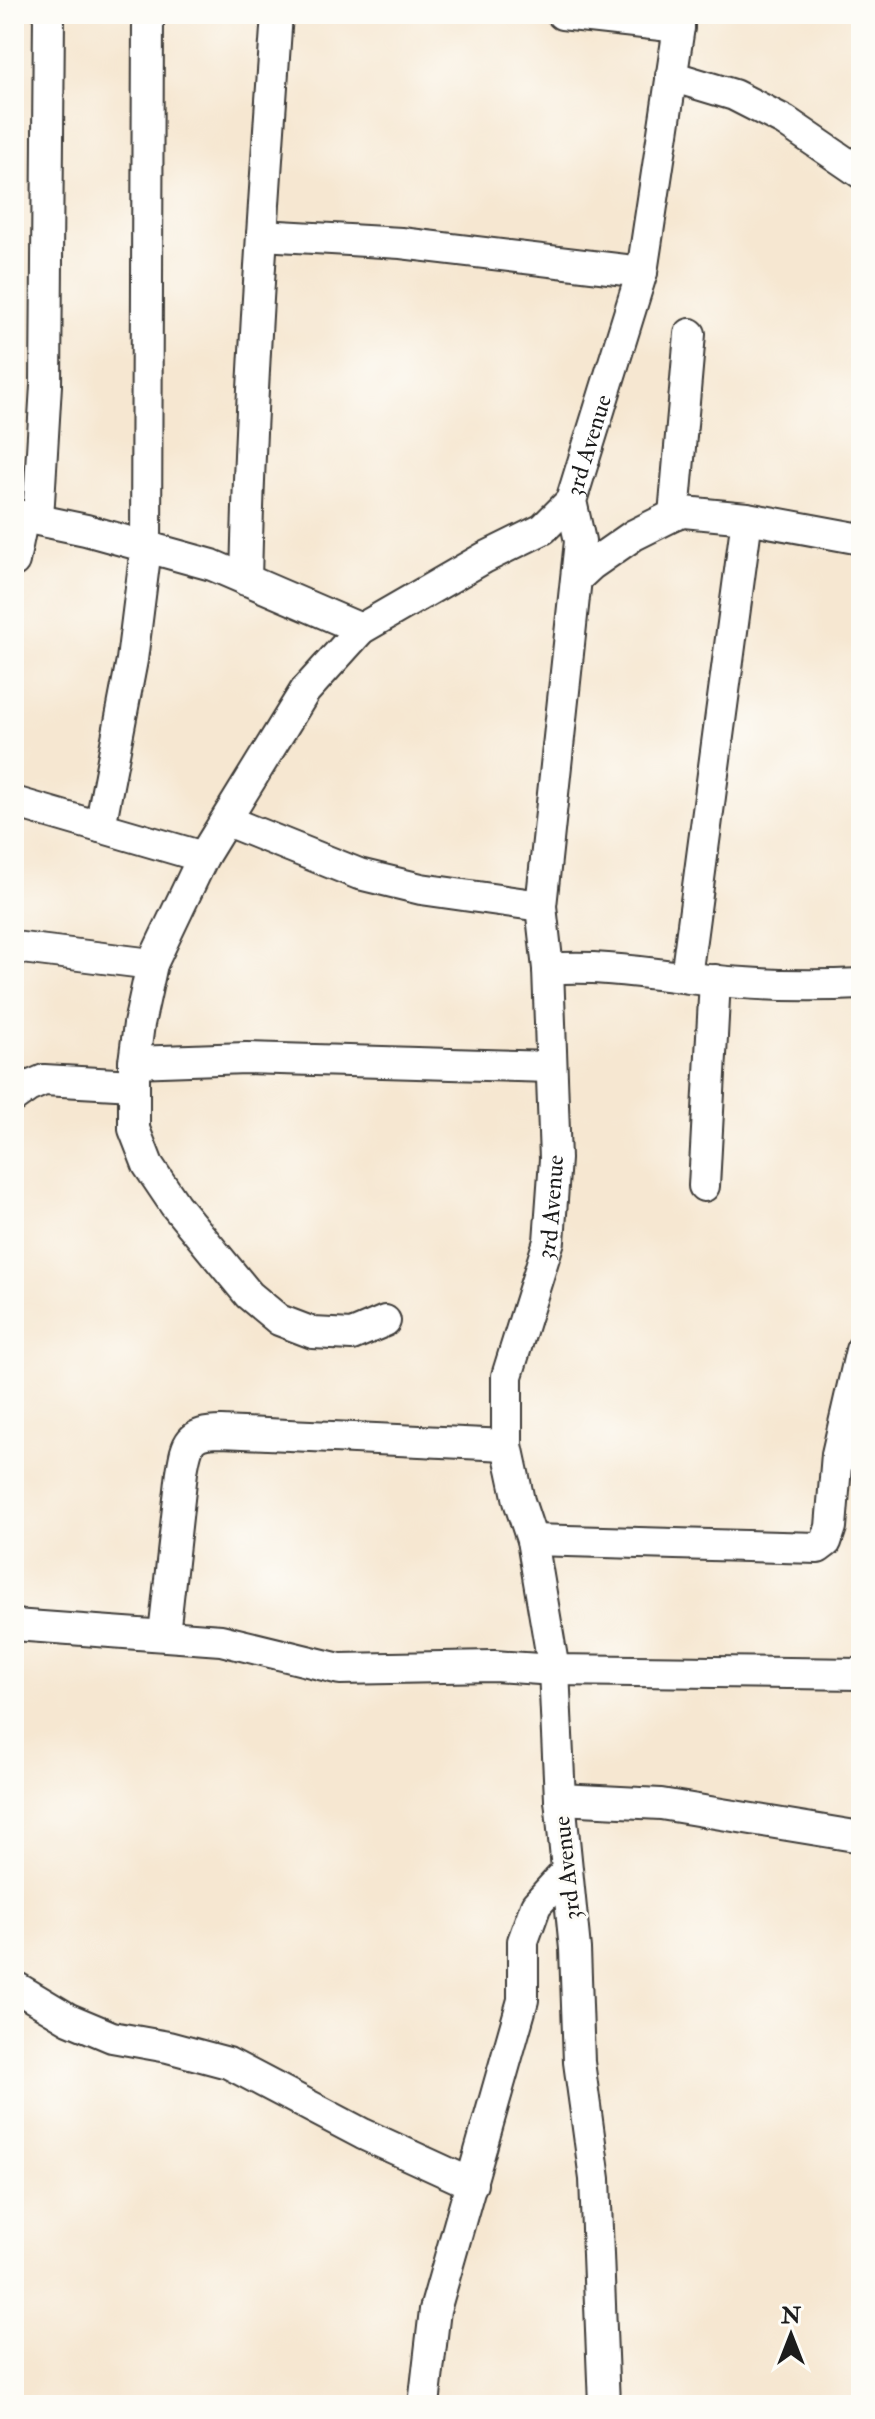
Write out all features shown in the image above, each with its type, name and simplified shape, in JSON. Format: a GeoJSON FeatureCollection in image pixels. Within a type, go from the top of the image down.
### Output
{"type":"FeatureCollection","features":[{"type":"Feature","properties":{"kind":"street"},"geometry":{"type":"LineString","coordinates":[[14,561],[25,517],[46,385],[49,14]]}},
{"type":"Feature","properties":{"kind":"street"},"geometry":{"type":"LineString","coordinates":[[100,827],[132,660],[146,548],[148,14]]}},
{"type":"Feature","properties":{"kind":"street"},"geometry":{"type":"LineString","coordinates":[[246,580],[262,235],[277,14]]}},
{"type":"Feature","properties":{"kind":"street"},"geometry":{"type":"LineString","coordinates":[[562,14],[679,21]]}},
{"type":"Feature","properties":{"kind":"street","name":"3rd Avenue"},"geometry":{"type":"LineString","coordinates":[[604,2405],[595,2179],[579,2062],[575,1949],[560,1799],[554,1670],[532,1540],[519,1501],[507,1445],[507,1376],[549,1241],[555,1159],[548,969],[541,906],[580,541],[571,501],[642,272],[679,21]]}},
{"type":"Feature","properties":{"kind":"street"},"geometry":{"type":"LineString","coordinates":[[671,76],[734,95],[785,121],[861,173]]}},
{"type":"Feature","properties":{"kind":"street"},"geometry":{"type":"LineString","coordinates":[[262,235],[401,243],[642,272]]}},
{"type":"Feature","properties":{"kind":"street"},"geometry":{"type":"LineString","coordinates":[[674,515],[690,334]]}},
{"type":"Feature","properties":{"kind":"street"},"geometry":{"type":"LineString","coordinates":[[385,1321],[352,1335],[313,1333],[279,1320],[249,1295],[175,1205],[148,1165],[134,1129],[134,1073],[139,1024],[152,964],[203,857],[305,691],[361,629],[484,558],[543,529],[571,501]]}},
{"type":"Feature","properties":{"kind":"street"},"geometry":{"type":"LineString","coordinates":[[577,578],[622,543],[674,515],[695,512],[747,518],[861,539]]}},
{"type":"Feature","properties":{"kind":"street"},"geometry":{"type":"LineString","coordinates":[[25,517],[86,530],[212,565],[361,629]]}},
{"type":"Feature","properties":{"kind":"street"},"geometry":{"type":"LineString","coordinates":[[704,1186],[700,979],[747,518]]}},
{"type":"Feature","properties":{"kind":"street"},"geometry":{"type":"LineString","coordinates":[[14,802],[203,857]]}},
{"type":"Feature","properties":{"kind":"street"},"geometry":{"type":"LineString","coordinates":[[227,821],[359,874],[421,889],[541,906]]}},
{"type":"Feature","properties":{"kind":"street"},"geometry":{"type":"LineString","coordinates":[[14,947],[152,964]]}},
{"type":"Feature","properties":{"kind":"street"},"geometry":{"type":"LineString","coordinates":[[548,969],[585,966],[700,979],[810,986],[861,984]]}},
{"type":"Feature","properties":{"kind":"street"},"geometry":{"type":"LineString","coordinates":[[14,1097],[44,1080],[134,1073],[246,1058],[551,1067]]}},
{"type":"Feature","properties":{"kind":"street"},"geometry":{"type":"LineString","coordinates":[[532,1540],[818,1548],[826,1542],[831,1527],[837,1454],[861,1350]]}},
{"type":"Feature","properties":{"kind":"street"},"geometry":{"type":"LineString","coordinates":[[164,1634],[185,1450],[194,1436],[221,1432],[507,1445]]}},
{"type":"Feature","properties":{"kind":"street"},"geometry":{"type":"LineString","coordinates":[[14,1625],[221,1640],[340,1669],[494,1666],[554,1670],[861,1674]]}},
{"type":"Feature","properties":{"kind":"street"},"geometry":{"type":"LineString","coordinates":[[560,1799],[661,1804],[861,1837]]}},
{"type":"Feature","properties":{"kind":"street"},"geometry":{"type":"LineString","coordinates":[[424,2405],[435,2310],[523,2000],[523,1941],[536,1905],[567,1871]]}},
{"type":"Feature","properties":{"kind":"street"},"geometry":{"type":"LineString","coordinates":[[14,1986],[69,2019],[112,2037],[168,2047],[228,2063],[363,2134],[472,2184]]}}]}
